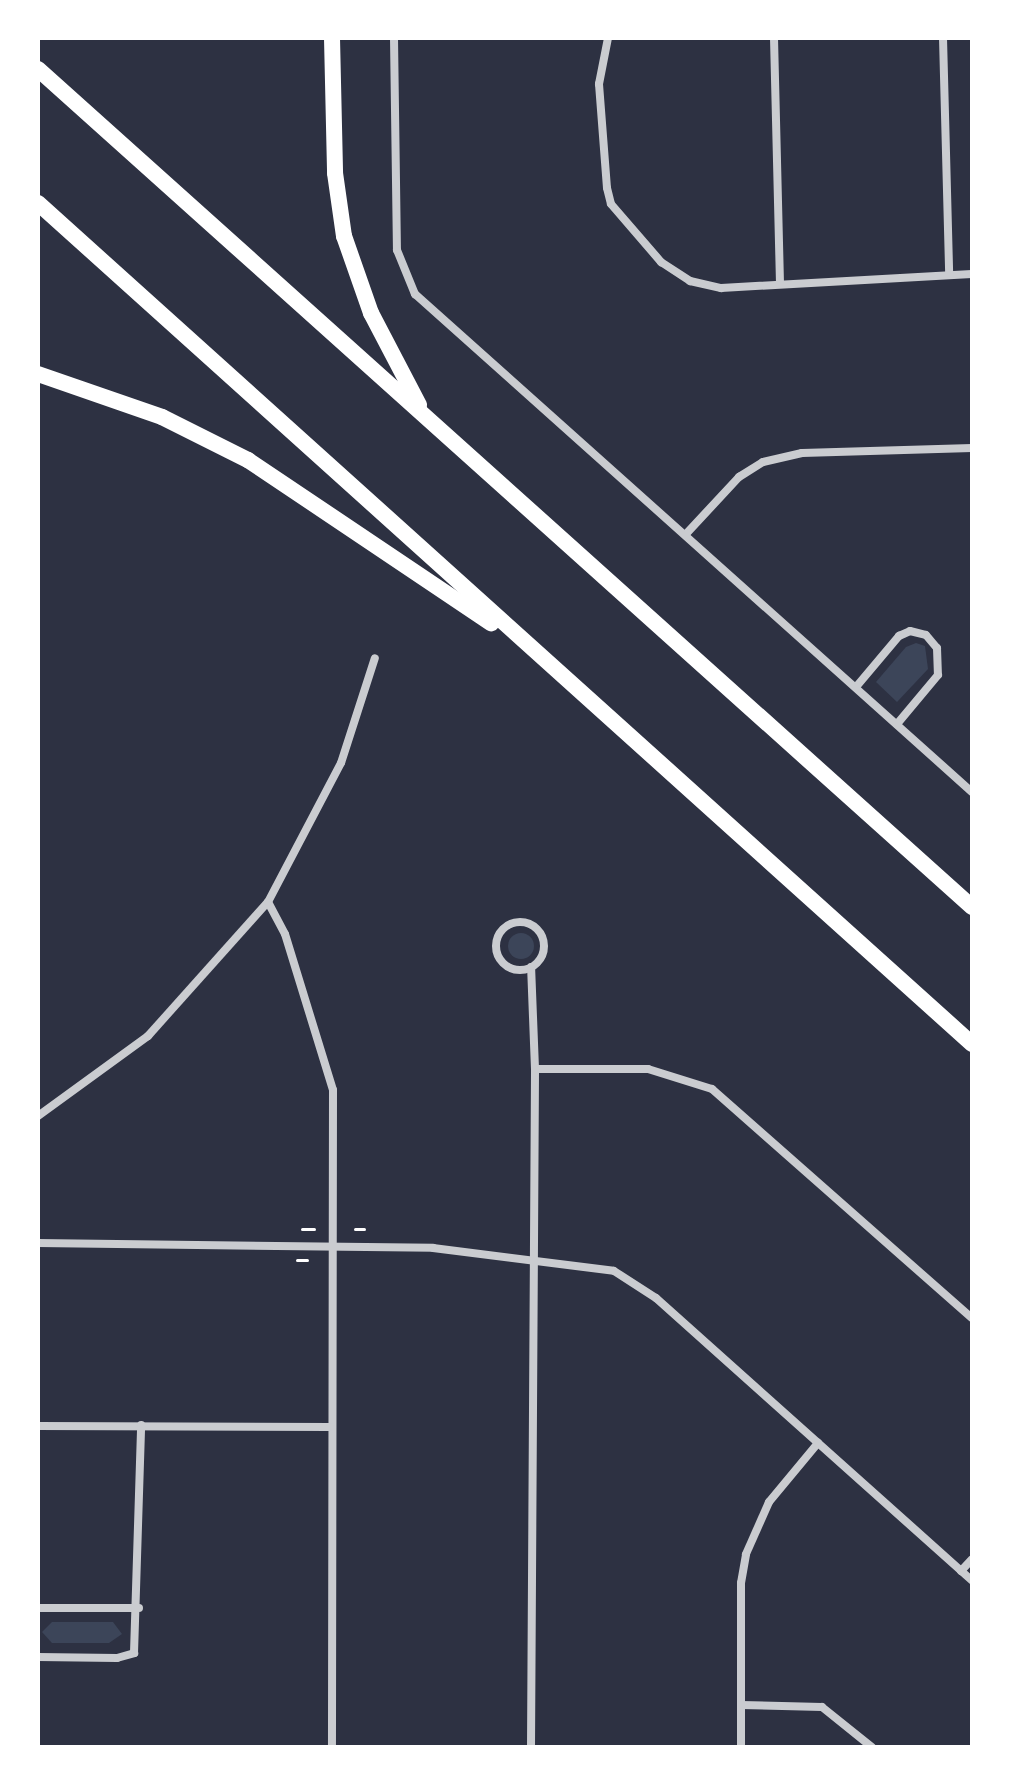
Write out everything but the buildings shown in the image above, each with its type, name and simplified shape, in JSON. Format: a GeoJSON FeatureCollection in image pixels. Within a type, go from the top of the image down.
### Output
{"type":"FeatureCollection","features":[{"type":"Feature","properties":{"kind":"highway"},"geometry":{"type":"LineString","coordinates":[[332,38],[335,173],[344,236],[371,313],[425,417]]}},
{"type":"Feature","properties":{"kind":"highway"},"geometry":{"type":"LineString","coordinates":[[38,69],[972,907]]}},
{"type":"Feature","properties":{"kind":"highway"},"geometry":{"type":"LineString","coordinates":[[38,203],[972,1044]]}},
{"type":"Feature","properties":{"kind":"highway"},"geometry":{"type":"LineString","coordinates":[[38,374],[162,417],[248,460],[545,661]]}},
{"type":"Feature","properties":{"kind":"street"},"geometry":{"type":"LineString","coordinates":[[394,38],[396,240],[406,280],[426,305],[972,792]]}},
{"type":"Feature","properties":{"kind":"street"},"geometry":{"type":"LineString","coordinates":[[608,38],[599,84],[611,204],[661,262],[690,281],[721,288],[780,282],[972,274]]}},
{"type":"Feature","properties":{"kind":"street"},"geometry":{"type":"LineString","coordinates":[[774,38],[780,282]]}},
{"type":"Feature","properties":{"kind":"street"},"geometry":{"type":"LineString","coordinates":[[943,38],[949,275]]}},
{"type":"Feature","properties":{"kind":"street"},"geometry":{"type":"LineString","coordinates":[[686,534],[739,477],[763,462],[802,453],[972,448]]}},
{"type":"Feature","properties":{"kind":"street"},"geometry":{"type":"LineString","coordinates":[[856,687],[899,636],[910,631],[926,635],[937,648],[938,675],[897,724]]}},
{"type":"Feature","properties":{"kind":"street"},"geometry":{"type":"LineString","coordinates":[[38,1116],[148,1036],[268,902],[341,763],[375,658]]}},
{"type":"Feature","properties":{"kind":"street"},"geometry":{"type":"LineString","coordinates":[[268,902],[285,934],[331,1074],[332,1747]]}},
{"type":"Feature","properties":{"kind":"street"},"geometry":{"type":"LineString","coordinates":[[531,967],[511,968],[497,954],[499,934],[510,923],[526,922],[542,934],[544,953],[531,967],[535,1069],[531,1747]]}},
{"type":"Feature","properties":{"kind":"street"},"geometry":{"type":"LineString","coordinates":[[535,1069],[648,1069],[712,1089],[972,1318]]}},
{"type":"Feature","properties":{"kind":"street"},"geometry":{"type":"LineString","coordinates":[[38,1243],[433,1248],[607,1268],[634,1281],[972,1581]]}},
{"type":"Feature","properties":{"kind":"street"},"geometry":{"type":"LineString","coordinates":[[38,1657],[130,1656],[137,1646],[141,1425]]}},
{"type":"Feature","properties":{"kind":"street"},"geometry":{"type":"LineString","coordinates":[[38,1426],[330,1427]]}},
{"type":"Feature","properties":{"kind":"street"},"geometry":{"type":"LineString","coordinates":[[741,1747],[746,1554],[769,1502],[818,1443]]}},
{"type":"Feature","properties":{"kind":"street"},"geometry":{"type":"LineString","coordinates":[[961,1571],[972,1559]]}},
{"type":"Feature","properties":{"kind":"street"},"geometry":{"type":"LineString","coordinates":[[38,1608],[139,1608]]}},
{"type":"Feature","properties":{"kind":"street"},"geometry":{"type":"LineString","coordinates":[[741,1705],[822,1707],[872,1747]]}},
{"type":"Feature","properties":{"kind":"path"},"geometry":{"type":"LineString","coordinates":[[302,1229],[314,1229]]}},
{"type":"Feature","properties":{"kind":"path"},"geometry":{"type":"LineString","coordinates":[[355,1229],[364,1229]]}},
{"type":"Feature","properties":{"kind":"path"},"geometry":{"type":"LineString","coordinates":[[297,1260],[307,1260]]}},
{"type":"Feature","properties":{"kind":"shaded area"},"geometry":{"type":"Polygon","coordinates":[[[916,643],[925,646],[928,669],[897,702],[876,682],[906,647],[916,643]]]}},
{"type":"Feature","properties":{"kind":"shaded area"},"geometry":{"type":"Polygon","coordinates":[[[521,933],[530,937],[534,946],[530,955],[521,959],[512,955],[508,946],[512,937],[521,933]]]}},
{"type":"Feature","properties":{"kind":"shaded area"},"geometry":{"type":"Polygon","coordinates":[[[52,1622],[113,1622],[122,1634],[109,1643],[52,1643],[42,1632],[52,1622]]]}}]}
